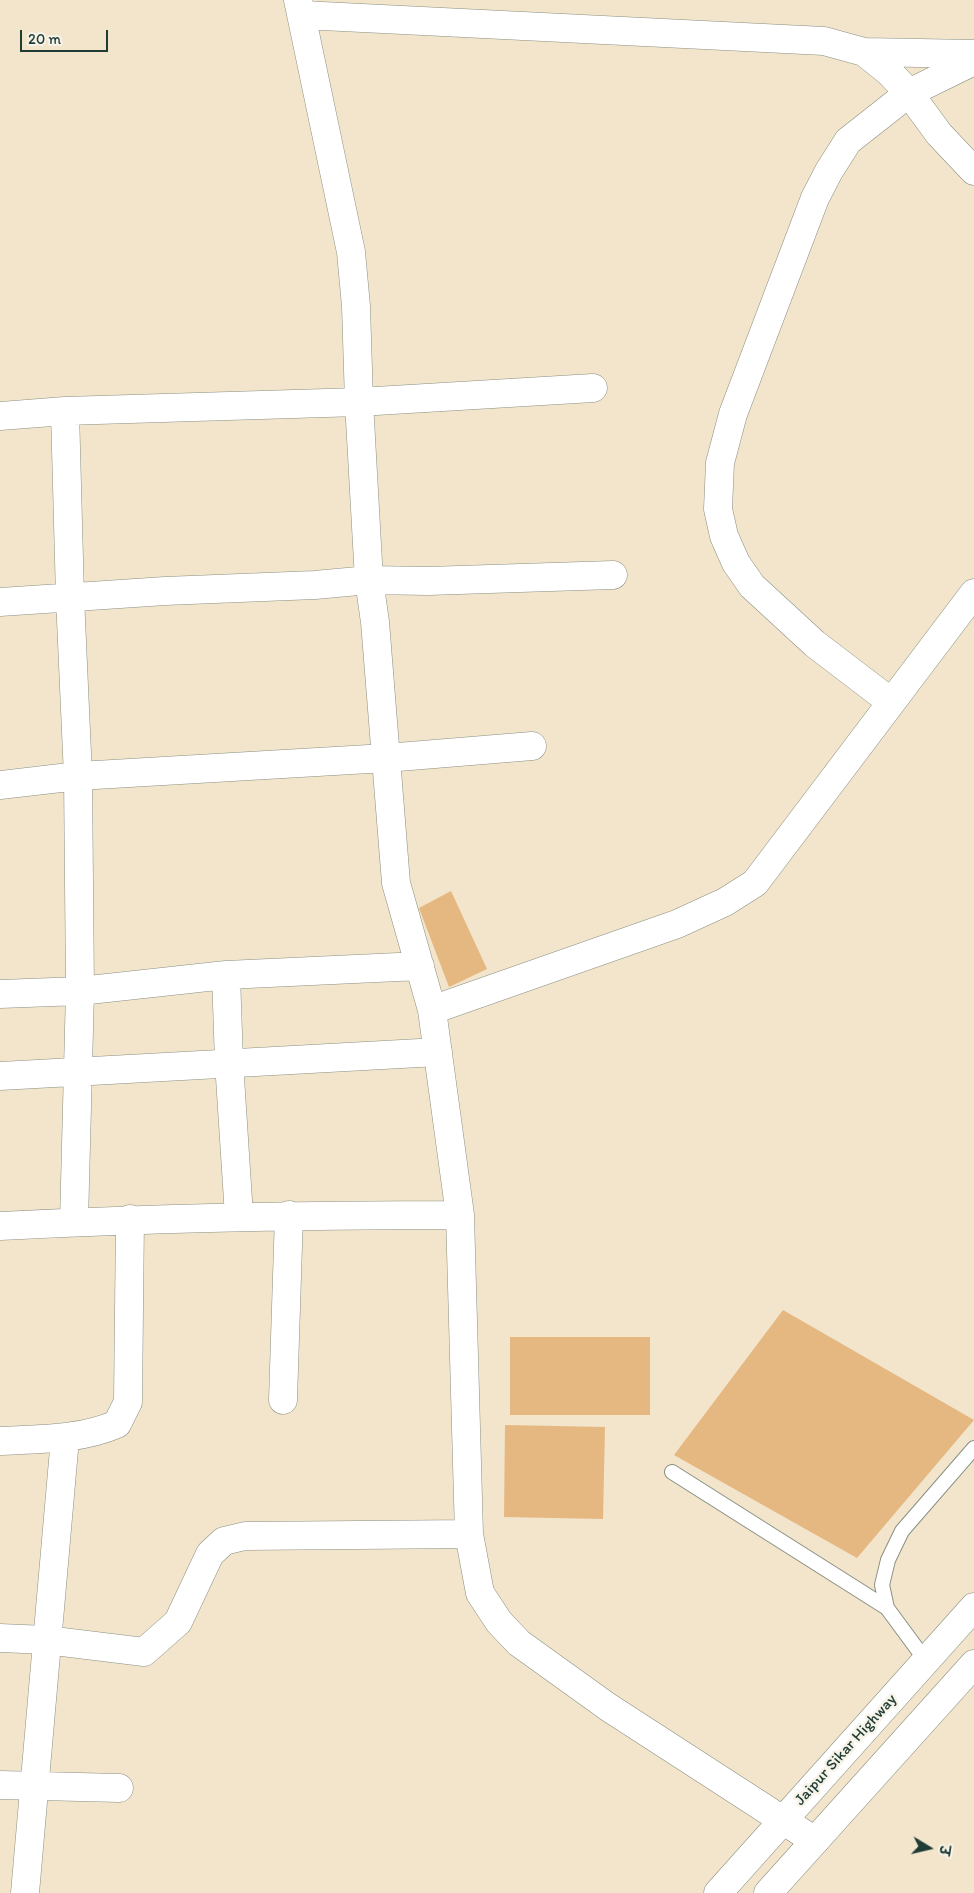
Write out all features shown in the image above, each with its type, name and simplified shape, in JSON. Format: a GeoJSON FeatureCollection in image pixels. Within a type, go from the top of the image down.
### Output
{"type":"FeatureCollection","features":[{"type":"Feature","properties":{"kind":"street"},"geometry":{"type":"LineString","coordinates":[[815,1841],[608,1706],[519,1643],[499,1622],[480,1593],[469,1534],[460,1215],[432,1010],[396,883],[375,622],[369,580],[359,402],[356,306],[351,252],[300,7],[824,41],[864,52],[974,54]]}},
{"type":"Feature","properties":{"kind":"street"},"geometry":{"type":"LineString","coordinates":[[864,52],[888,72],[909,94],[939,134],[974,171]]}},
{"type":"Feature","properties":{"kind":"street"},"geometry":{"type":"LineString","coordinates":[[891,702],[815,644],[752,586],[736,563],[724,536],[718,509],[720,463],[733,414],[815,198],[829,171],[848,141],[909,94],[974,61]]}},
{"type":"Feature","properties":{"kind":"street"},"geometry":{"type":"LineString","coordinates":[[0,416],[65,411],[359,402],[593,388]]}},
{"type":"Feature","properties":{"kind":"street"},"geometry":{"type":"LineString","coordinates":[[65,411],[70,597],[78,776],[80,991],[74,1222]]}},
{"type":"Feature","properties":{"kind":"street"},"geometry":{"type":"LineString","coordinates":[[0,602],[315,585],[369,580],[428,581],[613,575]]}},
{"type":"Feature","properties":{"kind":"street"},"geometry":{"type":"LineString","coordinates":[[432,1010],[677,924],[725,902],[755,883],[974,593]]}},
{"type":"Feature","properties":{"kind":"street"},"geometry":{"type":"LineString","coordinates":[[0,785],[78,776],[386,758],[532,746]]}},
{"type":"Feature","properties":{"kind":"street"},"geometry":{"type":"LineString","coordinates":[[0,994],[80,991],[226,975],[420,966]]}},
{"type":"Feature","properties":{"kind":"street"},"geometry":{"type":"LineString","coordinates":[[226,975],[229,1062],[239,1216]]}},
{"type":"Feature","properties":{"kind":"street"},"geometry":{"type":"LineString","coordinates":[[0,1076],[438,1052]]}},
{"type":"Feature","properties":{"kind":"street"},"geometry":{"type":"LineString","coordinates":[[283,1400],[289,1215]]}},
{"type":"Feature","properties":{"kind":"street"},"geometry":{"type":"LineString","coordinates":[[0,1226],[130,1219],[239,1216],[460,1215]]}},
{"type":"Feature","properties":{"kind":"street"},"geometry":{"type":"LineString","coordinates":[[0,1441],[65,1438],[99,1432],[117,1424],[128,1402],[130,1219]]}},
{"type":"Feature","properties":{"kind":"street"},"geometry":{"type":"LineString","coordinates":[[25,1893],[65,1438]]}},
{"type":"Feature","properties":{"kind":"street"},"geometry":{"type":"LineString","coordinates":[[0,1638],[46,1640],[144,1652],[178,1622],[210,1554],[224,1541],[245,1536],[469,1534]]}},
{"type":"Feature","properties":{"kind":"street","name":"Jaipur Sikar Highway"},"geometry":{"type":"LineString","coordinates":[[718,1893],[926,1661],[969,1622]]}},
{"type":"Feature","properties":{"kind":"street"},"geometry":{"type":"LineString","coordinates":[[768,1893],[974,1664]]}},
{"type":"Feature","properties":{"kind":"street"},"geometry":{"type":"LineString","coordinates":[[0,1785],[119,1788]]}},
{"type":"Feature","properties":{"kind":"lane"},"geometry":{"type":"LineString","coordinates":[[886,1608],[882,1585],[888,1560],[902,1531],[974,1448]]}},
{"type":"Feature","properties":{"kind":"lane"},"geometry":{"type":"LineString","coordinates":[[672,1472],[886,1608],[926,1661]]}},
{"type":"Feature","properties":{"kind":"building"},"geometry":{"type":"Polygon","coordinates":[[[451,891],[487,969],[449,987],[419,908],[451,891]]]}},
{"type":"Feature","properties":{"kind":"building"},"geometry":{"type":"Polygon","coordinates":[[[783,1310],[974,1420],[857,1558],[674,1455],[783,1310]]]}},
{"type":"Feature","properties":{"kind":"building"},"geometry":{"type":"Polygon","coordinates":[[[510,1337],[650,1337],[650,1415],[510,1415],[510,1337]]]}},
{"type":"Feature","properties":{"kind":"building"},"geometry":{"type":"Polygon","coordinates":[[[505,1425],[605,1427],[603,1519],[504,1517],[505,1425]]]}}]}
